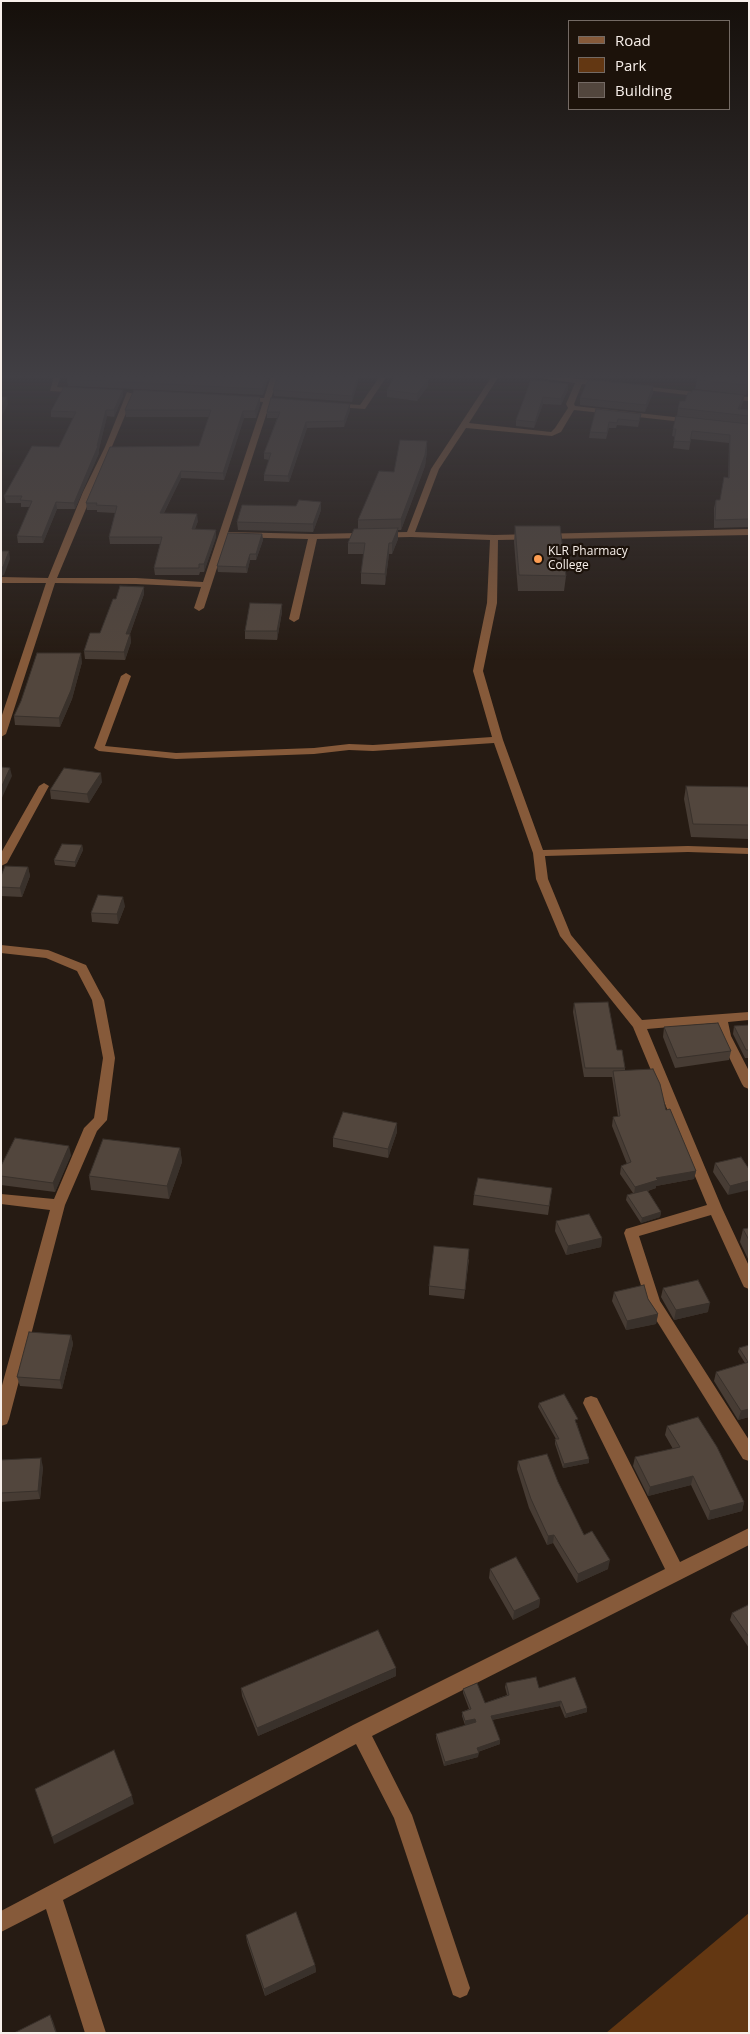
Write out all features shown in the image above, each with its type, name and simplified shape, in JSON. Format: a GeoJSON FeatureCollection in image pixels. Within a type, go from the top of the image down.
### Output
{"type":"FeatureCollection","features":[{"type":"Feature","properties":{"kind":"street"},"geometry":{"type":"LineString","coordinates":[[1,734],[51,581],[97,471]]}},
{"type":"Feature","properties":{"kind":"street"},"geometry":{"type":"LineString","coordinates":[[199,608],[245,471]]}},
{"type":"Feature","properties":{"kind":"street"},"geometry":{"type":"LineString","coordinates":[[411,534],[410,528],[434,471]]}},
{"type":"Feature","properties":{"kind":"street"},"geometry":{"type":"LineString","coordinates":[[224,534],[313,537],[411,534],[494,538],[749,532]]}},
{"type":"Feature","properties":{"kind":"street"},"geometry":{"type":"LineString","coordinates":[[294,619],[313,537]]}},
{"type":"Feature","properties":{"kind":"street"},"geometry":{"type":"LineString","coordinates":[[494,538],[492,603],[478,671],[498,740],[539,852],[542,879],[566,936],[640,1025],[715,1208],[749,1283]]}},
{"type":"Feature","properties":{"kind":"street"},"geometry":{"type":"LineString","coordinates":[[1,580],[136,581],[207,585]]}},
{"type":"Feature","properties":{"kind":"street"},"geometry":{"type":"LineString","coordinates":[[126,676],[98,748],[176,756],[314,751],[349,747],[374,748],[498,740]]}},
{"type":"Feature","properties":{"kind":"street"},"geometry":{"type":"LineString","coordinates":[[1,863],[44,786]]}},
{"type":"Feature","properties":{"kind":"street"},"geometry":{"type":"LineString","coordinates":[[539,852],[688,849],[749,851]]}},
{"type":"Feature","properties":{"kind":"street"},"geometry":{"type":"LineString","coordinates":[[1,949],[48,954],[82,968],[98,1000],[109,1058],[100,1120],[92,1128],[58,1205],[1,1419]]}},
{"type":"Feature","properties":{"kind":"street"},"geometry":{"type":"LineString","coordinates":[[640,1025],[749,1016]]}},
{"type":"Feature","properties":{"kind":"street"},"geometry":{"type":"LineString","coordinates":[[721,1019],[725,1036],[749,1084]]}},
{"type":"Feature","properties":{"kind":"street"},"geometry":{"type":"LineString","coordinates":[[1,1199],[58,1205]]}},
{"type":"Feature","properties":{"kind":"street"},"geometry":{"type":"LineString","coordinates":[[715,1208],[632,1233],[653,1303],[749,1454]]}},
{"type":"Feature","properties":{"kind":"street"},"geometry":{"type":"LineString","coordinates":[[591,1403],[676,1573]]}},
{"type":"Feature","properties":{"kind":"street"},"geometry":{"type":"LineString","coordinates":[[1,1922],[360,1732],[749,1536]]}},
{"type":"Feature","properties":{"kind":"street"},"geometry":{"type":"LineString","coordinates":[[360,1732],[402,1815],[460,1988]]}},
{"type":"Feature","properties":{"kind":"street"},"geometry":{"type":"LineString","coordinates":[[52,1894],[96,2033]]}},
{"type":"Feature","properties":{"kind":"green space"},"geometry":{"type":"Polygon","coordinates":[[[749,1913],[749,2033],[606,2033],[749,1913]]]}},
{"type":"Feature","properties":{"kind":"building"},"geometry":{"type":"Polygon","coordinates":[[[18,471],[88,471],[74,503],[56,502],[42,537],[17,536],[32,501],[20,500],[22,496],[4,496],[18,471]]]}},
{"type":"Feature","properties":{"kind":"building"},"geometry":{"type":"Polygon","coordinates":[[[100,471],[224,471],[223,473],[181,471],[160,513],[197,514],[192,529],[216,530],[204,564],[199,564],[199,568],[154,568],[162,537],[109,537],[117,506],[86,503],[100,471]]]}},
{"type":"Feature","properties":{"kind":"building"},"geometry":{"type":"Polygon","coordinates":[[[265,471],[290,471],[288,476],[264,475],[265,471]]]}},
{"type":"Feature","properties":{"kind":"building"},"geometry":{"type":"Polygon","coordinates":[[[379,471],[419,471],[401,519],[358,520],[379,471]]]}},
{"type":"Feature","properties":{"kind":"building"},"geometry":{"type":"Polygon","coordinates":[[[729,471],[749,471],[749,519],[715,520],[716,500],[720,500],[724,477],[729,478],[729,471]]]}},
{"type":"Feature","properties":{"kind":"building"},"geometry":{"type":"Polygon","coordinates":[[[299,500],[321,502],[313,524],[237,522],[242,505],[296,506],[299,500]]]}},
{"type":"Feature","properties":{"kind":"building"},"geometry":{"type":"Polygon","coordinates":[[[515,526],[560,526],[566,576],[519,575],[515,526]]]}},
{"type":"Feature","properties":{"kind":"building"},"geometry":{"type":"Polygon","coordinates":[[[398,528],[392,543],[389,543],[385,574],[361,573],[365,543],[348,543],[354,529],[398,528]]]}},
{"type":"Feature","properties":{"kind":"building"},"geometry":{"type":"Polygon","coordinates":[[[228,533],[262,534],[256,554],[250,554],[246,567],[217,566],[228,533]]]}},
{"type":"Feature","properties":{"kind":"building"},"geometry":{"type":"Polygon","coordinates":[[[1,551],[9,551],[3,567],[1,567],[1,551]]]}},
{"type":"Feature","properties":{"kind":"building"},"geometry":{"type":"Polygon","coordinates":[[[120,586],[144,587],[126,634],[130,634],[124,652],[84,651],[90,633],[100,633],[120,586]]]}},
{"type":"Feature","properties":{"kind":"building"},"geometry":{"type":"Polygon","coordinates":[[[250,603],[282,604],[277,631],[245,631],[250,603]]]}},
{"type":"Feature","properties":{"kind":"building"},"geometry":{"type":"Polygon","coordinates":[[[37,653],[81,653],[71,690],[59,718],[14,716],[37,653]]]}},
{"type":"Feature","properties":{"kind":"building"},"geometry":{"type":"Polygon","coordinates":[[[1,767],[10,768],[1,788],[1,767]]]}},
{"type":"Feature","properties":{"kind":"building"},"geometry":{"type":"Polygon","coordinates":[[[64,768],[101,773],[87,794],[50,790],[64,768]]]}},
{"type":"Feature","properties":{"kind":"building"},"geometry":{"type":"Polygon","coordinates":[[[686,786],[749,787],[749,825],[693,824],[686,786]]]}},
{"type":"Feature","properties":{"kind":"building"},"geometry":{"type":"Polygon","coordinates":[[[62,844],[82,845],[75,862],[54,860],[62,844]]]}},
{"type":"Feature","properties":{"kind":"building"},"geometry":{"type":"Polygon","coordinates":[[[5,866],[28,867],[20,888],[1,887],[1,876],[5,866]]]}},
{"type":"Feature","properties":{"kind":"building"},"geometry":{"type":"Polygon","coordinates":[[[98,895],[123,897],[117,914],[91,913],[98,895]]]}},
{"type":"Feature","properties":{"kind":"building"},"geometry":{"type":"Polygon","coordinates":[[[608,1002],[617,1050],[622,1050],[625,1068],[585,1068],[574,1003],[608,1002]]]}},
{"type":"Feature","properties":{"kind":"building"},"geometry":{"type":"Polygon","coordinates":[[[718,1023],[731,1051],[677,1058],[664,1027],[718,1023]]]}},
{"type":"Feature","properties":{"kind":"building"},"geometry":{"type":"Polygon","coordinates":[[[749,1025],[749,1050],[746,1050],[734,1026],[749,1025]]]}},
{"type":"Feature","properties":{"kind":"building"},"geometry":{"type":"Polygon","coordinates":[[[653,1069],[660,1084],[666,1110],[670,1109],[696,1171],[656,1178],[658,1180],[635,1187],[621,1166],[631,1162],[613,1117],[620,1116],[613,1071],[653,1069]]]}},
{"type":"Feature","properties":{"kind":"building"},"geometry":{"type":"Polygon","coordinates":[[[343,1112],[397,1123],[388,1149],[333,1138],[343,1112]]]}},
{"type":"Feature","properties":{"kind":"building"},"geometry":{"type":"Polygon","coordinates":[[[15,1138],[69,1146],[53,1183],[1,1176],[1,1166],[15,1138]]]}},
{"type":"Feature","properties":{"kind":"building"},"geometry":{"type":"Polygon","coordinates":[[[103,1139],[180,1148],[167,1186],[89,1176],[103,1139]]]}},
{"type":"Feature","properties":{"kind":"building"},"geometry":{"type":"Polygon","coordinates":[[[741,1157],[749,1169],[749,1181],[730,1186],[715,1163],[741,1157]]]}},
{"type":"Feature","properties":{"kind":"building"},"geometry":{"type":"Polygon","coordinates":[[[478,1178],[552,1188],[549,1206],[474,1195],[478,1178]]]}},
{"type":"Feature","properties":{"kind":"building"},"geometry":{"type":"Polygon","coordinates":[[[647,1190],[661,1212],[642,1218],[627,1195],[647,1190]]]}},
{"type":"Feature","properties":{"kind":"building"},"geometry":{"type":"Polygon","coordinates":[[[589,1214],[602,1238],[568,1246],[556,1221],[589,1214]]]}},
{"type":"Feature","properties":{"kind":"building"},"geometry":{"type":"Polygon","coordinates":[[[749,1228],[749,1240],[743,1229],[749,1228]]]}},
{"type":"Feature","properties":{"kind":"building"},"geometry":{"type":"Polygon","coordinates":[[[434,1246],[469,1249],[465,1290],[429,1286],[434,1246]]]}},
{"type":"Feature","properties":{"kind":"building"},"geometry":{"type":"Polygon","coordinates":[[[698,1280],[710,1303],[676,1310],[663,1288],[698,1280]]]}},
{"type":"Feature","properties":{"kind":"building"},"geometry":{"type":"Polygon","coordinates":[[[644,1285],[648,1299],[658,1314],[627,1321],[614,1292],[644,1285]]]}},
{"type":"Feature","properties":{"kind":"building"},"geometry":{"type":"Polygon","coordinates":[[[29,1332],[71,1335],[60,1380],[17,1377],[29,1332]]]}},
{"type":"Feature","properties":{"kind":"building"},"geometry":{"type":"Polygon","coordinates":[[[749,1345],[749,1362],[748,1362],[739,1348],[749,1345]]]}},
{"type":"Feature","properties":{"kind":"building"},"geometry":{"type":"Polygon","coordinates":[[[749,1362],[749,1409],[741,1411],[716,1372],[749,1362]]]}},
{"type":"Feature","properties":{"kind":"building"},"geometry":{"type":"Polygon","coordinates":[[[564,1394],[578,1419],[575,1420],[589,1459],[564,1464],[555,1439],[559,1439],[539,1403],[564,1394]]]}},
{"type":"Feature","properties":{"kind":"building"},"geometry":{"type":"Polygon","coordinates":[[[698,1417],[717,1447],[744,1502],[710,1511],[693,1476],[650,1487],[635,1457],[680,1447],[667,1426],[698,1417]]]}},
{"type":"Feature","properties":{"kind":"building"},"geometry":{"type":"Polygon","coordinates":[[[547,1454],[558,1482],[584,1535],[592,1531],[610,1560],[578,1574],[554,1535],[548,1536],[531,1499],[518,1461],[547,1454]]]}},
{"type":"Feature","properties":{"kind":"building"},"geometry":{"type":"Polygon","coordinates":[[[41,1458],[38,1491],[1,1493],[1,1460],[41,1458]]]}},
{"type":"Feature","properties":{"kind":"building"},"geometry":{"type":"Polygon","coordinates":[[[516,1557],[540,1599],[514,1611],[490,1569],[516,1557]]]}},
{"type":"Feature","properties":{"kind":"building"},"geometry":{"type":"Polygon","coordinates":[[[749,1606],[749,1637],[732,1613],[749,1606]]]}},
{"type":"Feature","properties":{"kind":"building"},"geometry":{"type":"Polygon","coordinates":[[[378,1630],[396,1668],[257,1728],[241,1688],[378,1630]]]}},
{"type":"Feature","properties":{"kind":"building"},"geometry":{"type":"Polygon","coordinates":[[[536,1677],[539,1688],[575,1677],[587,1708],[566,1714],[561,1701],[491,1716],[500,1740],[477,1748],[479,1753],[445,1762],[436,1734],[476,1722],[475,1719],[465,1721],[462,1712],[471,1709],[463,1689],[477,1683],[485,1703],[509,1695],[506,1683],[536,1677]]]}},
{"type":"Feature","properties":{"kind":"building"},"geometry":{"type":"Polygon","coordinates":[[[114,1750],[132,1796],[52,1837],[35,1789],[114,1750]]]}},
{"type":"Feature","properties":{"kind":"building"},"geometry":{"type":"Polygon","coordinates":[[[296,1912],[315,1965],[264,1989],[246,1935],[296,1912]]]}},
{"type":"Feature","properties":{"kind":"building"},"geometry":{"type":"Polygon","coordinates":[[[50,2015],[56,2033],[14,2033],[50,2015]]]}},
{"type":"Feature","properties":{"kind":"place","name":"KLR Pharmacy College"},"geometry":{"type":"Point","coordinates":[538,559]}}]}
